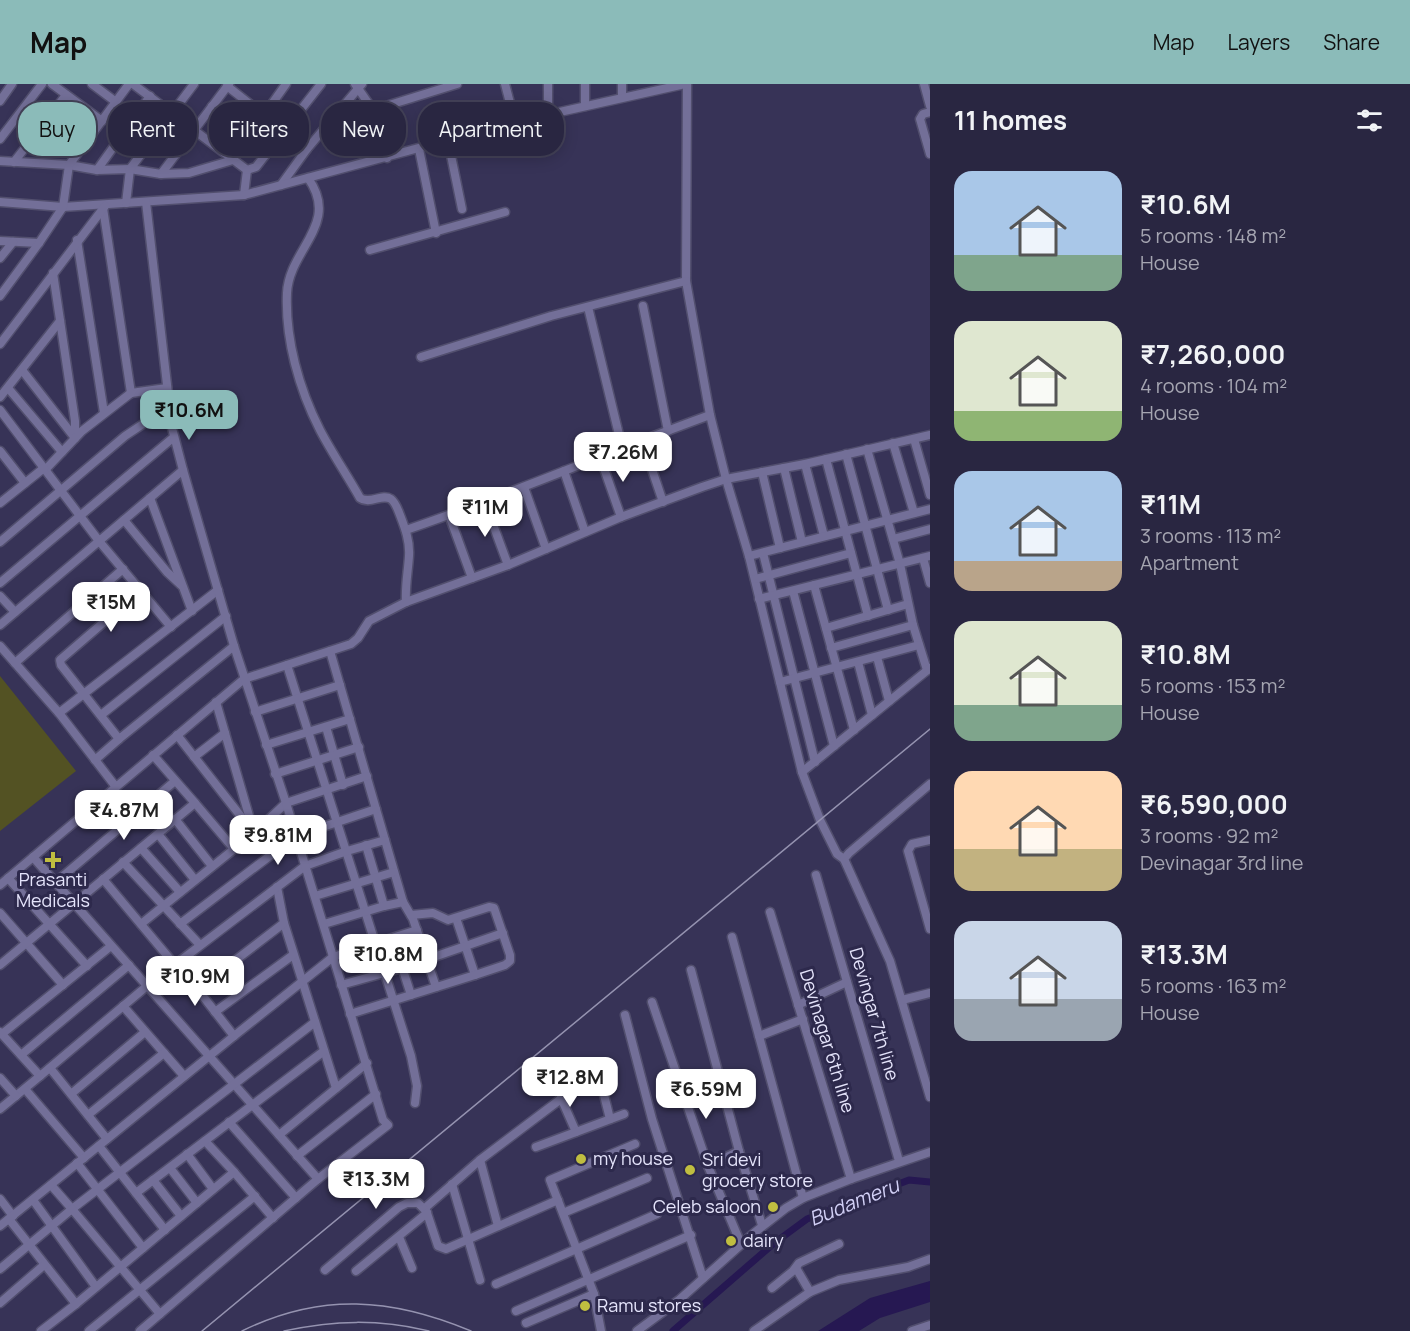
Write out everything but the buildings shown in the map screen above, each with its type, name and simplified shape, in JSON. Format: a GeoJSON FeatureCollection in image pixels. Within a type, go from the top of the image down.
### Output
{"type":"FeatureCollection","features":[{"type":"Feature","properties":{"kind":"street"},"geometry":{"type":"LineString","coordinates":[[0,101],[12,84]]}},
{"type":"Feature","properties":{"kind":"street"},"geometry":{"type":"LineString","coordinates":[[0,139],[42,84]]}},
{"type":"Feature","properties":{"kind":"street"},"geometry":{"type":"LineString","coordinates":[[52,84],[102,121]]}},
{"type":"Feature","properties":{"kind":"street"},"geometry":{"type":"LineString","coordinates":[[92,84],[116,102],[129,84]]}},
{"type":"Feature","properties":{"kind":"street"},"geometry":{"type":"LineString","coordinates":[[133,84],[158,102]]}},
{"type":"Feature","properties":{"kind":"street"},"geometry":{"type":"LineString","coordinates":[[180,102],[192,87],[181,84]]}},
{"type":"Feature","properties":{"kind":"street"},"geometry":{"type":"LineString","coordinates":[[273,102],[286,84]]}},
{"type":"Feature","properties":{"kind":"street"},"geometry":{"type":"LineString","coordinates":[[307,102],[321,84]]}},
{"type":"Feature","properties":{"kind":"street"},"geometry":{"type":"LineString","coordinates":[[399,102],[457,84]]}},
{"type":"Feature","properties":{"kind":"street"},"geometry":{"type":"LineString","coordinates":[[505,84],[510,102]]}},
{"type":"Feature","properties":{"kind":"street"},"geometry":{"type":"LineString","coordinates":[[548,84],[548,102]]}},
{"type":"Feature","properties":{"kind":"street"},"geometry":{"type":"LineString","coordinates":[[585,84],[585,106]]}},
{"type":"Feature","properties":{"kind":"street"},"geometry":{"type":"LineString","coordinates":[[622,84],[622,97]]}},
{"type":"Feature","properties":{"kind":"street"},"geometry":{"type":"LineString","coordinates":[[564,111],[656,87],[686,84],[686,281],[710,415],[749,556],[802,772],[820,820],[837,854],[845,862],[876,926],[902,1000],[930,1097]]}},
{"type":"Feature","properties":{"kind":"street"},"geometry":{"type":"LineString","coordinates":[[924,84],[930,106]]}},
{"type":"Feature","properties":{"kind":"street"},"geometry":{"type":"LineString","coordinates":[[215,102],[228,85],[248,102]]}},
{"type":"Feature","properties":{"kind":"street"},"geometry":{"type":"LineString","coordinates":[[309,148],[358,85],[368,102]]}},
{"type":"Feature","properties":{"kind":"street"},"geometry":{"type":"LineString","coordinates":[[14,162],[66,94]]}},
{"type":"Feature","properties":{"kind":"street"},"geometry":{"type":"LineString","coordinates":[[97,171],[150,96]]}},
{"type":"Feature","properties":{"kind":"street"},"geometry":{"type":"LineString","coordinates":[[197,126],[209,110]]}},
{"type":"Feature","properties":{"kind":"street"},"geometry":{"type":"LineString","coordinates":[[930,112],[923,114],[920,118],[930,154]]}},
{"type":"Feature","properties":{"kind":"street"},"geometry":{"type":"LineString","coordinates":[[0,296],[63,207],[69,165],[108,113]]}},
{"type":"Feature","properties":{"kind":"street"},"geometry":{"type":"LineString","coordinates":[[197,131],[247,170]]}},
{"type":"Feature","properties":{"kind":"street"},"geometry":{"type":"LineString","coordinates":[[0,202],[63,207],[105,206],[244,195],[418,149]]}},
{"type":"Feature","properties":{"kind":"street"},"geometry":{"type":"LineString","coordinates":[[126,203],[130,169],[140,156]]}},
{"type":"Feature","properties":{"kind":"street"},"geometry":{"type":"LineString","coordinates":[[161,174],[175,156]]}},
{"type":"Feature","properties":{"kind":"street"},"geometry":{"type":"LineString","coordinates":[[247,170],[256,167],[265,156]]}},
{"type":"Feature","properties":{"kind":"street"},"geometry":{"type":"LineString","coordinates":[[281,185],[303,156]]}},
{"type":"Feature","properties":{"kind":"street"},"geometry":{"type":"LineString","coordinates":[[420,156],[436,233]]}},
{"type":"Feature","properties":{"kind":"street"},"geometry":{"type":"LineString","coordinates":[[451,156],[462,209]]}},
{"type":"Feature","properties":{"kind":"street"},"geometry":{"type":"LineString","coordinates":[[0,161],[69,165],[97,171],[130,169],[161,174],[189,173],[233,160]]}},
{"type":"Feature","properties":{"kind":"street"},"geometry":{"type":"LineString","coordinates":[[244,195],[247,170]]}},
{"type":"Feature","properties":{"kind":"street"},"geometry":{"type":"LineString","coordinates":[[308,178],[315,188],[320,209],[317,225],[290,275],[287,291],[289,333],[296,372],[320,430],[360,498],[368,501],[386,497],[391,499],[397,507],[406,530],[409,556],[406,602]]}},
{"type":"Feature","properties":{"kind":"street"},"geometry":{"type":"LineString","coordinates":[[140,1331],[318,1179],[388,1125],[383,1120],[286,803],[244,679],[174,437],[146,202]]}},
{"type":"Feature","properties":{"kind":"street"},"geometry":{"type":"LineString","coordinates":[[0,344],[105,206]]}},
{"type":"Feature","properties":{"kind":"street"},"geometry":{"type":"LineString","coordinates":[[105,206],[130,393]]}},
{"type":"Feature","properties":{"kind":"street"},"geometry":{"type":"LineString","coordinates":[[370,250],[505,212]]}},
{"type":"Feature","properties":{"kind":"street"},"geometry":{"type":"LineString","coordinates":[[77,240],[104,413]]}},
{"type":"Feature","properties":{"kind":"street"},"geometry":{"type":"LineString","coordinates":[[0,241],[39,243]]}},
{"type":"Feature","properties":{"kind":"street"},"geometry":{"type":"LineString","coordinates":[[0,258],[13,242]]}},
{"type":"Feature","properties":{"kind":"street"},"geometry":{"type":"LineString","coordinates":[[53,273],[75,421],[75,438]]}},
{"type":"Feature","properties":{"kind":"street"},"geometry":{"type":"LineString","coordinates":[[421,357],[490,334],[686,281]]}},
{"type":"Feature","properties":{"kind":"street"},"geometry":{"type":"LineString","coordinates":[[642,306],[668,430]]}},
{"type":"Feature","properties":{"kind":"street"},"geometry":{"type":"LineString","coordinates":[[588,307],[622,447]]}},
{"type":"Feature","properties":{"kind":"street"},"geometry":{"type":"LineString","coordinates":[[0,398],[60,321]]}},
{"type":"Feature","properties":{"kind":"street"},"geometry":{"type":"LineString","coordinates":[[22,370],[75,438]]}},
{"type":"Feature","properties":{"kind":"street"},"geometry":{"type":"LineString","coordinates":[[8,388],[62,452]]}},
{"type":"Feature","properties":{"kind":"street"},"geometry":{"type":"LineString","coordinates":[[1,500],[44,469],[75,438],[130,393],[167,388]]}},
{"type":"Feature","properties":{"kind":"street"},"geometry":{"type":"LineString","coordinates":[[0,542],[125,436],[170,406]]}},
{"type":"Feature","properties":{"kind":"street"},"geometry":{"type":"LineString","coordinates":[[0,410],[99,541],[171,627]]}},
{"type":"Feature","properties":{"kind":"street"},"geometry":{"type":"LineString","coordinates":[[406,530],[485,503],[622,447],[710,415]]}},
{"type":"Feature","properties":{"kind":"street"},"geometry":{"type":"LineString","coordinates":[[0,885],[244,679],[351,644],[358,638],[369,621],[406,602],[508,565],[621,517],[726,479],[805,464],[930,435]]}},
{"type":"Feature","properties":{"kind":"street"},"geometry":{"type":"LineString","coordinates":[[0,583],[174,437]]}},
{"type":"Feature","properties":{"kind":"street"},"geometry":{"type":"LineString","coordinates":[[914,439],[930,495]]}},
{"type":"Feature","properties":{"kind":"street"},"geometry":{"type":"LineString","coordinates":[[642,440],[663,502]]}},
{"type":"Feature","properties":{"kind":"street"},"geometry":{"type":"LineString","coordinates":[[893,443],[914,513]]}},
{"type":"Feature","properties":{"kind":"street"},"geometry":{"type":"LineString","coordinates":[[802,772],[929,669],[913,625],[900,564],[867,449]]}},
{"type":"Feature","properties":{"kind":"street"},"geometry":{"type":"LineString","coordinates":[[0,451],[25,483]]}},
{"type":"Feature","properties":{"kind":"street"},"geometry":{"type":"LineString","coordinates":[[846,454],[888,610]]}},
{"type":"Feature","properties":{"kind":"street"},"geometry":{"type":"LineString","coordinates":[[600,457],[621,517]]}},
{"type":"Feature","properties":{"kind":"street"},"geometry":{"type":"LineString","coordinates":[[826,459],[868,616]]}},
{"type":"Feature","properties":{"kind":"street"},"geometry":{"type":"LineString","coordinates":[[805,464],[824,537]]}},
{"type":"Feature","properties":{"kind":"street"},"geometry":{"type":"LineString","coordinates":[[784,468],[802,542]]}},
{"type":"Feature","properties":{"kind":"street"},"geometry":{"type":"LineString","coordinates":[[0,625],[183,470]]}},
{"type":"Feature","properties":{"kind":"street"},"geometry":{"type":"LineString","coordinates":[[564,471],[585,532]]}},
{"type":"Feature","properties":{"kind":"street"},"geometry":{"type":"LineString","coordinates":[[762,472],[780,548]]}},
{"type":"Feature","properties":{"kind":"street"},"geometry":{"type":"LineString","coordinates":[[524,487],[546,549]]}},
{"type":"Feature","properties":{"kind":"street"},"geometry":{"type":"LineString","coordinates":[[150,498],[192,611]]}},
{"type":"Feature","properties":{"kind":"street"},"geometry":{"type":"LineString","coordinates":[[485,503],[508,565]]}},
{"type":"Feature","properties":{"kind":"street"},"geometry":{"type":"LineString","coordinates":[[749,556],[930,509]]}},
{"type":"Feature","properties":{"kind":"street"},"geometry":{"type":"LineString","coordinates":[[449,515],[472,578]]}},
{"type":"Feature","properties":{"kind":"street"},"geometry":{"type":"LineString","coordinates":[[124,520],[167,572],[183,587]]}},
{"type":"Feature","properties":{"kind":"street"},"geometry":{"type":"LineString","coordinates":[[893,539],[930,530]]}},
{"type":"Feature","properties":{"kind":"street"},"geometry":{"type":"LineString","coordinates":[[763,553],[815,762]]}},
{"type":"Feature","properties":{"kind":"street"},"geometry":{"type":"LineString","coordinates":[[754,579],[851,553]]}},
{"type":"Feature","properties":{"kind":"street"},"geometry":{"type":"LineString","coordinates":[[759,599],[927,557],[930,583]]}},
{"type":"Feature","properties":{"kind":"street"},"geometry":{"type":"LineString","coordinates":[[15,663],[123,569]]}},
{"type":"Feature","properties":{"kind":"street"},"geometry":{"type":"LineString","coordinates":[[814,585],[854,730]]}},
{"type":"Feature","properties":{"kind":"street"},"geometry":{"type":"LineString","coordinates":[[119,739],[60,660],[141,591]]}},
{"type":"Feature","properties":{"kind":"street"},"geometry":{"type":"LineString","coordinates":[[59,713],[218,591]]}},
{"type":"Feature","properties":{"kind":"street"},"geometry":{"type":"LineString","coordinates":[[793,591],[834,746]]}},
{"type":"Feature","properties":{"kind":"street"},"geometry":{"type":"LineString","coordinates":[[0,596],[15,612]]}},
{"type":"Feature","properties":{"kind":"street"},"geometry":{"type":"LineString","coordinates":[[826,628],[908,604]]}},
{"type":"Feature","properties":{"kind":"street"},"geometry":{"type":"LineString","coordinates":[[101,715],[226,616]]}},
{"type":"Feature","properties":{"kind":"street"},"geometry":{"type":"LineString","coordinates":[[831,648],[913,625]]}},
{"type":"Feature","properties":{"kind":"street"},"geometry":{"type":"LineString","coordinates":[[780,682],[919,645]]}},
{"type":"Feature","properties":{"kind":"street"},"geometry":{"type":"LineString","coordinates":[[0,646],[59,713],[116,787]]}},
{"type":"Feature","properties":{"kind":"street"},"geometry":{"type":"LineString","coordinates":[[95,760],[234,646]]}},
{"type":"Feature","properties":{"kind":"street"},"geometry":{"type":"LineString","coordinates":[[330,651],[403,902],[417,930],[436,987]]}},
{"type":"Feature","properties":{"kind":"street"},"geometry":{"type":"LineString","coordinates":[[877,657],[889,701]]}},
{"type":"Feature","properties":{"kind":"street"},"geometry":{"type":"LineString","coordinates":[[858,662],[872,715]]}},
{"type":"Feature","properties":{"kind":"street"},"geometry":{"type":"LineString","coordinates":[[287,665],[394,1000],[417,1081],[415,1103]]}},
{"type":"Feature","properties":{"kind":"street"},"geometry":{"type":"LineString","coordinates":[[255,712],[340,685]]}},
{"type":"Feature","properties":{"kind":"street"},"geometry":{"type":"LineString","coordinates":[[216,702],[254,833]]}},
{"type":"Feature","properties":{"kind":"street"},"geometry":{"type":"LineString","coordinates":[[266,745],[350,719]]}},
{"type":"Feature","properties":{"kind":"street"},"geometry":{"type":"LineString","coordinates":[[326,727],[343,785]]}},
{"type":"Feature","properties":{"kind":"street"},"geometry":{"type":"LineString","coordinates":[[194,757],[225,733]]}},
{"type":"Feature","properties":{"kind":"street"},"geometry":{"type":"LineString","coordinates":[[177,735],[254,833]]}},
{"type":"Feature","properties":{"kind":"street"},"geometry":{"type":"LineString","coordinates":[[275,774],[359,747]]}},
{"type":"Feature","properties":{"kind":"street"},"geometry":{"type":"LineString","coordinates":[[153,756],[234,849]]}},
{"type":"Feature","properties":{"kind":"street"},"geometry":{"type":"LineString","coordinates":[[141,924],[254,833],[286,803],[328,791],[367,776]]}},
{"type":"Feature","properties":{"kind":"street"},"geometry":{"type":"LineString","coordinates":[[56,882],[175,781]]}},
{"type":"Feature","properties":{"kind":"street"},"geometry":{"type":"LineString","coordinates":[[845,862],[849,853],[930,784]]}},
{"type":"Feature","properties":{"kind":"street"},"geometry":{"type":"LineString","coordinates":[[0,965],[195,803]]}},
{"type":"Feature","properties":{"kind":"street"},"geometry":{"type":"LineString","coordinates":[[180,924],[296,836],[376,809]]}},
{"type":"Feature","properties":{"kind":"street"},"geometry":{"type":"LineString","coordinates":[[175,819],[212,866]]}},
{"type":"Feature","properties":{"kind":"street"},"geometry":{"type":"LineString","coordinates":[[158,834],[195,880]]}},
{"type":"Feature","properties":{"kind":"street"},"geometry":{"type":"LineString","coordinates":[[0,1109],[147,986],[305,866],[385,840]]}},
{"type":"Feature","properties":{"kind":"street"},"geometry":{"type":"LineString","coordinates":[[930,840],[912,844],[908,851],[930,929]]}},
{"type":"Feature","properties":{"kind":"street"},"geometry":{"type":"LineString","coordinates":[[366,846],[384,906]]}},
{"type":"Feature","properties":{"kind":"street"},"geometry":{"type":"LineString","coordinates":[[141,848],[180,892]]}},
{"type":"Feature","properties":{"kind":"street"},"geometry":{"type":"LineString","coordinates":[[33,856],[318,1179]]}},
{"type":"Feature","properties":{"kind":"street"},"geometry":{"type":"LineString","coordinates":[[123,862],[200,945]]}},
{"type":"Feature","properties":{"kind":"street"},"geometry":{"type":"LineString","coordinates":[[315,896],[394,872]]}},
{"type":"Feature","properties":{"kind":"street","name":"Devingar 7th line"},"geometry":{"type":"LineString","coordinates":[[816,875],[899,1161]]}},
{"type":"Feature","properties":{"kind":"street"},"geometry":{"type":"LineString","coordinates":[[8,878],[87,966]]}},
{"type":"Feature","properties":{"kind":"street"},"geometry":{"type":"LineString","coordinates":[[103,879],[198,989],[234,1036]]}},
{"type":"Feature","properties":{"kind":"street"},"geometry":{"type":"LineString","coordinates":[[277,887],[293,955],[336,1088]]}},
{"type":"Feature","properties":{"kind":"street"},"geometry":{"type":"LineString","coordinates":[[324,924],[403,902]]}},
{"type":"Feature","properties":{"kind":"street"},"geometry":{"type":"LineString","coordinates":[[351,1014],[506,965],[510,961],[496,910],[492,907],[445,920],[433,913],[411,915]]}},
{"type":"Feature","properties":{"kind":"street","name":"Devinagar 6th line"},"geometry":{"type":"LineString","coordinates":[[770,912],[851,1179]]}},
{"type":"Feature","properties":{"kind":"street"},"geometry":{"type":"LineString","coordinates":[[0,913],[63,985]]}},
{"type":"Feature","properties":{"kind":"street"},"geometry":{"type":"LineString","coordinates":[[456,918],[475,975]]}},
{"type":"Feature","properties":{"kind":"street"},"geometry":{"type":"LineString","coordinates":[[0,928],[8,922]]}},
{"type":"Feature","properties":{"kind":"street"},"geometry":{"type":"LineString","coordinates":[[198,989],[284,923]]}},
{"type":"Feature","properties":{"kind":"street"},"geometry":{"type":"LineString","coordinates":[[0,1226],[333,957],[417,930]]}},
{"type":"Feature","properties":{"kind":"street"},"geometry":{"type":"LineString","coordinates":[[341,985],[402,968],[503,933]]}},
{"type":"Feature","properties":{"kind":"street"},"geometry":{"type":"LineString","coordinates":[[732,937],[803,1198]]}},
{"type":"Feature","properties":{"kind":"street"},"geometry":{"type":"LineString","coordinates":[[393,939],[411,995]]}},
{"type":"Feature","properties":{"kind":"street"},"geometry":{"type":"LineString","coordinates":[[40,1076],[1,1033],[111,946]]}},
{"type":"Feature","properties":{"kind":"street"},"geometry":{"type":"LineString","coordinates":[[215,1012],[293,955]]}},
{"type":"Feature","properties":{"kind":"street"},"geometry":{"type":"LineString","coordinates":[[21,1055],[129,965]]}},
{"type":"Feature","properties":{"kind":"street"},"geometry":{"type":"LineString","coordinates":[[691,970],[739,1151],[762,1225]]}},
{"type":"Feature","properties":{"kind":"street"},"geometry":{"type":"LineString","coordinates":[[798,1005],[847,982]]}},
{"type":"Feature","properties":{"kind":"street"},"geometry":{"type":"LineString","coordinates":[[902,1000],[930,993]]}},
{"type":"Feature","properties":{"kind":"street"},"geometry":{"type":"LineString","coordinates":[[652,1002],[708,1166],[741,1244]]}},
{"type":"Feature","properties":{"kind":"street"},"geometry":{"type":"LineString","coordinates":[[123,1006],[184,1076]]}},
{"type":"Feature","properties":{"kind":"street"},"geometry":{"type":"LineString","coordinates":[[626,1015],[652,1119],[704,1278]]}},
{"type":"Feature","properties":{"kind":"street"},"geometry":{"type":"LineString","coordinates":[[759,1036],[803,1019]]}},
{"type":"Feature","properties":{"kind":"street"},"geometry":{"type":"LineString","coordinates":[[0,1269],[72,1209],[315,1022]]}},
{"type":"Feature","properties":{"kind":"street"},"geometry":{"type":"LineString","coordinates":[[71,1094],[145,1032]]}},
{"type":"Feature","properties":{"kind":"street"},"geometry":{"type":"LineString","coordinates":[[136,1194],[324,1051]]}},
{"type":"Feature","properties":{"kind":"street"},"geometry":{"type":"LineString","coordinates":[[88,1115],[164,1053]]}},
{"type":"Feature","properties":{"kind":"street"},"geometry":{"type":"LineString","coordinates":[[279,1135],[367,1063]]}},
{"type":"Feature","properties":{"kind":"street"},"geometry":{"type":"LineString","coordinates":[[50,1068],[107,1139]]}},
{"type":"Feature","properties":{"kind":"street"},"geometry":{"type":"LineString","coordinates":[[356,1271],[399,1237],[452,1184],[480,1160],[598,1071],[610,1119]]}},
{"type":"Feature","properties":{"kind":"street"},"geometry":{"type":"LineString","coordinates":[[0,1078],[16,1096]]}},
{"type":"Feature","properties":{"kind":"street"},"geometry":{"type":"LineString","coordinates":[[25,1089],[81,1161],[97,1190],[143,1248]]}},
{"type":"Feature","properties":{"kind":"street"},"geometry":{"type":"LineString","coordinates":[[297,1156],[376,1094]]}},
{"type":"Feature","properties":{"kind":"street"},"geometry":{"type":"LineString","coordinates":[[561,1098],[576,1132]]}},
{"type":"Feature","properties":{"kind":"street"},"geometry":{"type":"LineString","coordinates":[[536,1147],[624,1114]]}},
{"type":"Feature","properties":{"kind":"street"},"geometry":{"type":"LineString","coordinates":[[229,1122],[296,1198]]}},
{"type":"Feature","properties":{"kind":"street"},"geometry":{"type":"LineString","coordinates":[[205,1141],[273,1218]]}},
{"type":"Feature","properties":{"kind":"street"},"geometry":{"type":"LineString","coordinates":[[601,1331],[594,1294],[550,1180],[635,1144]]}},
{"type":"Feature","properties":{"kind":"street"},"geometry":{"type":"LineString","coordinates":[[99,1146],[165,1230]]}},
{"type":"Feature","properties":{"kind":"street"},"geometry":{"type":"LineString","coordinates":[[708,1166],[739,1151]]}},
{"type":"Feature","properties":{"kind":"street"},"geometry":{"type":"LineString","coordinates":[[637,1331],[704,1278],[762,1225],[803,1198],[899,1161],[930,1152]]}},
{"type":"Feature","properties":{"kind":"street"},"geometry":{"type":"LineString","coordinates":[[187,1154],[213,1189]]}},
{"type":"Feature","properties":{"kind":"street"},"geometry":{"type":"LineString","coordinates":[[480,1160],[498,1226]]}},
{"type":"Feature","properties":{"kind":"street"},"geometry":{"type":"LineString","coordinates":[[170,1168],[197,1203]]}},
{"type":"Feature","properties":{"kind":"street"},"geometry":{"type":"LineString","coordinates":[[41,1331],[234,1172]]}},
{"type":"Feature","properties":{"kind":"street"},"geometry":{"type":"LineString","coordinates":[[563,1213],[647,1178]]}},
{"type":"Feature","properties":{"kind":"street"},"geometry":{"type":"LineString","coordinates":[[153,1180],[181,1216]]}},
{"type":"Feature","properties":{"kind":"street"},"geometry":{"type":"LineString","coordinates":[[452,1184],[480,1280]]}},
{"type":"Feature","properties":{"kind":"street"},"geometry":{"type":"LineString","coordinates":[[51,1185],[160,1314]]}},
{"type":"Feature","properties":{"kind":"street"},"geometry":{"type":"LineString","coordinates":[[89,1331],[255,1196]]}},
{"type":"Feature","properties":{"kind":"street"},"geometry":{"type":"LineString","coordinates":[[0,1199],[29,1245],[76,1304]]}},
{"type":"Feature","properties":{"kind":"street"},"geometry":{"type":"LineString","coordinates":[[33,1200],[96,1287]]}},
{"type":"Feature","properties":{"kind":"street"},"geometry":{"type":"LineString","coordinates":[[325,1269],[399,1207],[411,1202],[418,1203],[426,1211],[438,1246],[446,1249],[558,1200]]}},
{"type":"Feature","properties":{"kind":"street"},"geometry":{"type":"LineString","coordinates":[[496,1284],[657,1214]]}},
{"type":"Feature","properties":{"kind":"street"},"geometry":{"type":"LineString","coordinates":[[516,1311],[690,1235]]}},
{"type":"Feature","properties":{"kind":"street"},"geometry":{"type":"LineString","coordinates":[[399,1237],[412,1268]]}},
{"type":"Feature","properties":{"kind":"street"},"geometry":{"type":"LineString","coordinates":[[772,1288],[799,1263],[839,1244]]}},
{"type":"Feature","properties":{"kind":"street"},"geometry":{"type":"LineString","coordinates":[[754,1331],[810,1292],[848,1277],[908,1267],[930,1259]]}},
{"type":"Feature","properties":{"kind":"street"},"geometry":{"type":"LineString","coordinates":[[0,1303],[44,1264]]}},
{"type":"Feature","properties":{"kind":"street"},"geometry":{"type":"LineString","coordinates":[[796,1268],[810,1292]]}},
{"type":"Feature","properties":{"kind":"street"},"geometry":{"type":"LineString","coordinates":[[526,1323],[594,1294]]}},
{"type":"Feature","properties":{"kind":"street"},"geometry":{"type":"LineString","coordinates":[[912,1331],[927,1327]]}},
{"type":"Feature","properties":{"kind":"shaded area"},"geometry":{"type":"Polygon","coordinates":[[[0,676],[76,771],[0,831],[0,676]]]}},
{"type":"Feature","properties":{"kind":"shaded area"},"geometry":{"type":"Polygon","coordinates":[[[930,1281],[930,1302],[880,1318],[859,1331],[818,1331],[870,1298],[930,1281]]]}},
{"type":"Feature","properties":{"kind":"waterway","name":"Budameru"},"geometry":{"type":"LineString","coordinates":[[673,1331],[773,1244],[807,1219],[909,1180],[930,1182]]}},
{"type":"Feature","properties":{"kind":"railway"},"geometry":{"type":"LineString","coordinates":[[202,1331],[930,729]]}},
{"type":"Feature","properties":{"kind":"railway"},"geometry":{"type":"LineString","coordinates":[[242,1331],[271,1318],[300,1310],[328,1305],[356,1304],[385,1306],[413,1312],[471,1331]]}},
{"type":"Feature","properties":{"kind":"railway"},"geometry":{"type":"LineString","coordinates":[[284,1331],[356,1322],[392,1324],[429,1331]]}},
{"type":"Feature","properties":{"kind":"place","name":"Prasanti Medicals"},"geometry":{"type":"Point","coordinates":[53,860]}},
{"type":"Feature","properties":{"kind":"place","name":"my house"},"geometry":{"type":"Point","coordinates":[581,1159]}},
{"type":"Feature","properties":{"kind":"place","name":"Sri devi grocery store"},"geometry":{"type":"Point","coordinates":[690,1170]}},
{"type":"Feature","properties":{"kind":"place","name":"Celeb saloon"},"geometry":{"type":"Point","coordinates":[773,1207]}},
{"type":"Feature","properties":{"kind":"place","name":"dairy"},"geometry":{"type":"Point","coordinates":[731,1241]}},
{"type":"Feature","properties":{"kind":"place","name":"Ramu stores"},"geometry":{"type":"Point","coordinates":[585,1306]}}]}
